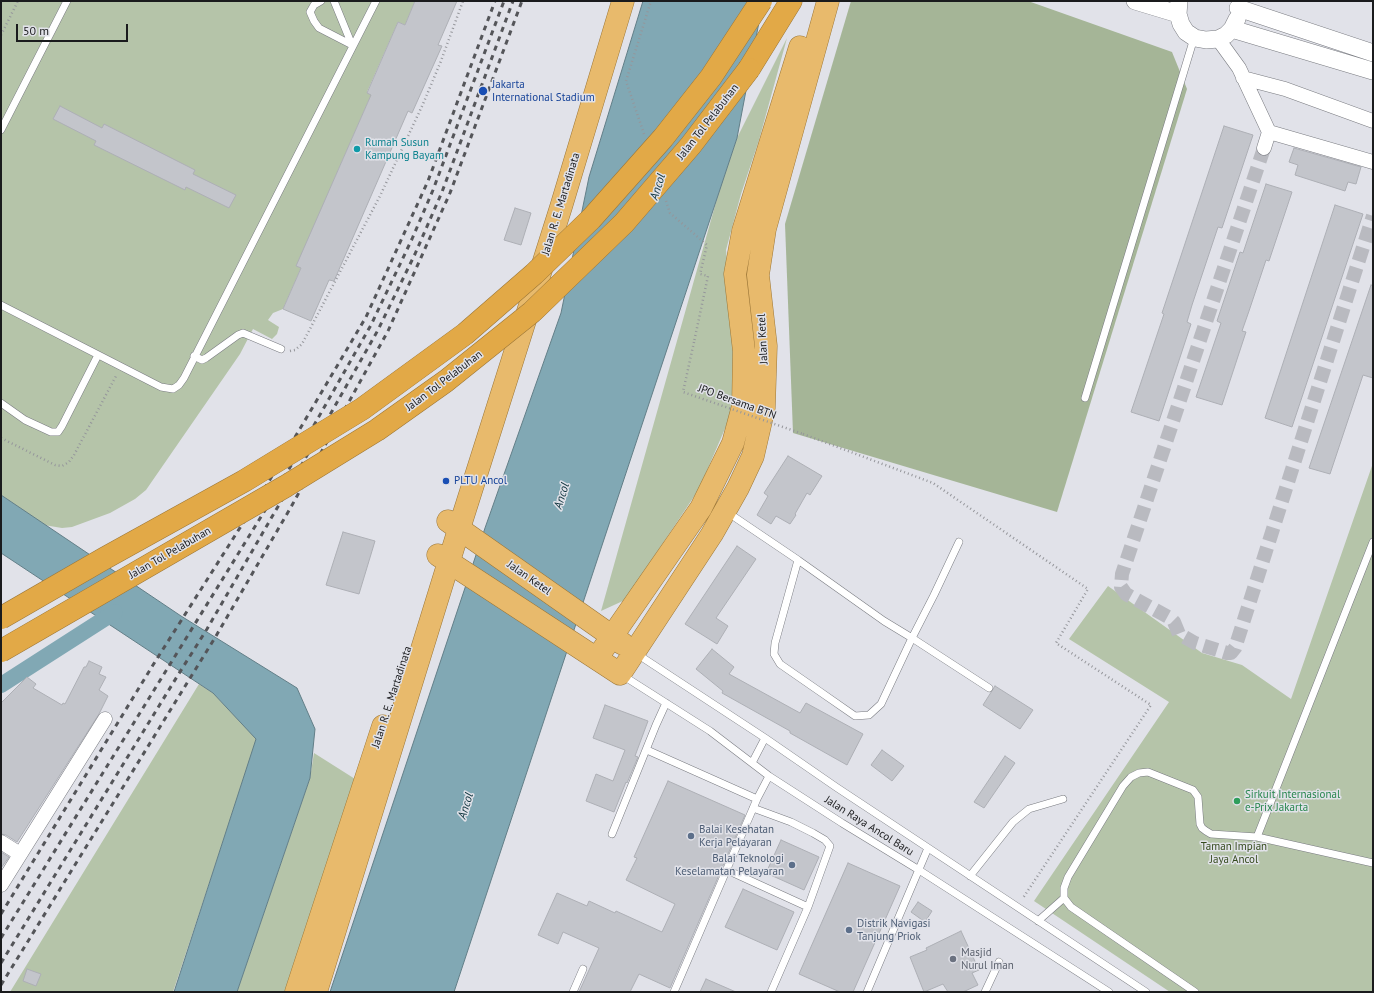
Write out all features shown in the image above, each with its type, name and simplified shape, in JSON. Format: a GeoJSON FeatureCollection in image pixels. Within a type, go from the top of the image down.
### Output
{"type":"FeatureCollection","features":[{"type":"Feature","properties":{"kind":"highway","name":"Jalan R. E. Martadinata"},"geometry":{"type":"LineString","coordinates":[[296,992],[460,530],[561,207],[623,1]]}},
{"type":"Feature","properties":{"kind":"highway"},"geometry":{"type":"LineString","coordinates":[[1,618],[270,465],[362,409],[465,334],[534,274],[607,202],[663,138],[711,77],[761,1]]}},
{"type":"Feature","properties":{"kind":"highway","name":"Jalan Tol Pelabuhan"},"geometry":{"type":"LineString","coordinates":[[1,651],[286,486],[377,430],[446,382],[532,312],[624,223],[692,145],[749,69],[791,1]]}},
{"type":"Feature","properties":{"kind":"highway","name":"Jalan Ketel"},"geometry":{"type":"LineString","coordinates":[[596,658],[701,508],[733,443],[743,406],[744,351],[735,274],[743,231],[791,78],[813,1]]}},
{"type":"Feature","properties":{"kind":"highway","name":"Jalan Ketel"},"geometry":{"type":"LineString","coordinates":[[620,674],[712,534],[738,488],[753,456],[764,408],[766,346],[758,275],[765,229],[828,1]]}},
{"type":"Feature","properties":{"kind":"highway"},"geometry":{"type":"LineString","coordinates":[[716,478],[738,488]]}},
{"type":"Feature","properties":{"kind":"highway","name":"Jalan Ketel"},"geometry":{"type":"LineString","coordinates":[[460,530],[635,652]]}},
{"type":"Feature","properties":{"kind":"highway","name":"Jalan R. E. Martadinata"},"geometry":{"type":"LineString","coordinates":[[316,992],[449,562]]}},
{"type":"Feature","properties":{"kind":"highway"},"geometry":{"type":"LineString","coordinates":[[449,562],[620,674]]}},
{"type":"Feature","properties":{"kind":"street"},"geometry":{"type":"LineString","coordinates":[[1135,1],[1178,8],[1181,24],[1186,32],[1194,38],[1206,40],[1218,39],[1226,35],[1237,19],[1237,4],[1373,52]]}},
{"type":"Feature","properties":{"kind":"street"},"geometry":{"type":"LineString","coordinates":[[1232,28],[1373,71]]}},
{"type":"Feature","properties":{"kind":"street"},"geometry":{"type":"LineString","coordinates":[[1218,39],[1240,68],[1270,132],[1264,148]]}},
{"type":"Feature","properties":{"kind":"street"},"geometry":{"type":"LineString","coordinates":[[1244,78],[1285,89],[1373,121]]}},
{"type":"Feature","properties":{"kind":"street"},"geometry":{"type":"LineString","coordinates":[[1270,132],[1373,162]]}},
{"type":"Feature","properties":{"kind":"street"},"geometry":{"type":"LineString","coordinates":[[1,884],[105,719]]}},
{"type":"Feature","properties":{"kind":"street"},"geometry":{"type":"LineString","coordinates":[[1,842],[20,854]]}},
{"type":"Feature","properties":{"kind":"lane"},"geometry":{"type":"LineString","coordinates":[[1,130],[67,1]]}},
{"type":"Feature","properties":{"kind":"lane"},"geometry":{"type":"LineString","coordinates":[[321,1],[314,5],[310,12],[314,21],[319,28],[352,45]]}},
{"type":"Feature","properties":{"kind":"lane"},"geometry":{"type":"LineString","coordinates":[[334,1],[352,45]]}},
{"type":"Feature","properties":{"kind":"lane"},"geometry":{"type":"LineString","coordinates":[[1,305],[161,387],[173,389],[179,385],[184,378],[352,45],[376,1]]}},
{"type":"Feature","properties":{"kind":"lane"},"geometry":{"type":"LineString","coordinates":[[1085,398],[1194,38]]}},
{"type":"Feature","properties":{"kind":"lane"},"geometry":{"type":"LineString","coordinates":[[194,356],[202,360],[243,333],[281,350]]}},
{"type":"Feature","properties":{"kind":"lane"},"geometry":{"type":"LineString","coordinates":[[1,403],[25,420],[51,432],[58,432],[98,355]]}},
{"type":"Feature","properties":{"kind":"lane"},"geometry":{"type":"LineString","coordinates":[[725,511],[884,620],[989,688]]}},
{"type":"Feature","properties":{"kind":"lane"},"geometry":{"type":"LineString","coordinates":[[798,560],[775,643],[774,654],[780,664],[855,716],[869,715],[881,704],[959,542]]}},
{"type":"Feature","properties":{"kind":"lane"},"geometry":{"type":"LineString","coordinates":[[1257,837],[1373,542]]}},
{"type":"Feature","properties":{"kind":"lane"},"geometry":{"type":"LineString","coordinates":[[635,652],[1146,992]]}},
{"type":"Feature","properties":{"kind":"lane","name":"Jalan Raya Ancol Baru"},"geometry":{"type":"LineString","coordinates":[[620,674],[710,731],[769,776],[1109,992]]}},
{"type":"Feature","properties":{"kind":"lane"},"geometry":{"type":"LineString","coordinates":[[612,834],[666,703]]}},
{"type":"Feature","properties":{"kind":"lane"},"geometry":{"type":"LineString","coordinates":[[752,763],[765,738]]}},
{"type":"Feature","properties":{"kind":"lane"},"geometry":{"type":"LineString","coordinates":[[647,750],[757,799]]}},
{"type":"Feature","properties":{"kind":"lane"},"geometry":{"type":"LineString","coordinates":[[1195,992],[1071,907],[1064,898],[1064,888],[1068,877],[1123,786],[1131,777],[1139,773],[1148,772],[1192,790],[1198,797],[1200,824],[1202,828],[1211,834],[1257,837],[1373,863]]}},
{"type":"Feature","properties":{"kind":"lane"},"geometry":{"type":"LineString","coordinates":[[674,992],[757,799],[769,776]]}},
{"type":"Feature","properties":{"kind":"lane"},"geometry":{"type":"LineString","coordinates":[[970,876],[1012,822],[1029,809],[1063,799]]}},
{"type":"Feature","properties":{"kind":"lane"},"geometry":{"type":"LineString","coordinates":[[754,808],[791,822],[825,840],[829,844],[829,850],[808,907],[771,992]]}},
{"type":"Feature","properties":{"kind":"lane"},"geometry":{"type":"LineString","coordinates":[[867,992],[928,848]]}},
{"type":"Feature","properties":{"kind":"lane"},"geometry":{"type":"LineString","coordinates":[[727,870],[808,907]]}},
{"type":"Feature","properties":{"kind":"lane"},"geometry":{"type":"LineString","coordinates":[[1038,921],[1064,898]]}},
{"type":"Feature","properties":{"kind":"lane"},"geometry":{"type":"LineString","coordinates":[[985,992],[999,962]]}},
{"type":"Feature","properties":{"kind":"lane"},"geometry":{"type":"LineString","coordinates":[[573,992],[582,971]]}},
{"type":"Feature","properties":{"kind":"path"},"geometry":{"type":"LineString","coordinates":[[1,35],[18,1]]}},
{"type":"Feature","properties":{"kind":"path"},"geometry":{"type":"LineString","coordinates":[[281,350],[292,351],[299,348],[302,344],[380,196],[423,104],[463,1]]}},
{"type":"Feature","properties":{"kind":"path","name":"JPO Bersama BTN"},"geometry":{"type":"LineString","coordinates":[[706,245],[700,274],[708,276],[683,392],[803,434],[933,483],[1088,589],[1056,643],[1151,705],[1017,907]]}},
{"type":"Feature","properties":{"kind":"green space"},"geometry":{"type":"Polygon","coordinates":[[[1,1],[415,1],[405,25],[398,22],[367,92],[385,101],[369,100],[334,180],[301,268],[283,309],[273,313],[268,320],[279,327],[277,334],[272,339],[253,329],[240,354],[146,490],[135,499],[110,513],[72,527],[62,528],[44,525],[1,495],[1,1]]]}},
{"type":"Feature","properties":{"kind":"green space"},"geometry":{"type":"Polygon","coordinates":[[[851,1],[1028,1],[1172,52],[1187,89],[1057,512],[793,433],[785,224],[851,1]]]}},
{"type":"Feature","properties":{"kind":"green space"},"geometry":{"type":"Polygon","coordinates":[[[787,38],[759,140],[741,194],[726,250],[735,351],[733,410],[699,489],[625,600],[601,611],[720,188],[737,138],[787,38]]]}},
{"type":"Feature","properties":{"kind":"green space","name":"Taman Impian Jaya Ancol"},"geometry":{"type":"Polygon","coordinates":[[[1373,463],[1373,992],[1170,992],[1034,901],[1169,702],[1069,639],[1108,586],[1202,653],[1242,665],[1291,699],[1373,463]]]}},
{"type":"Feature","properties":{"kind":"green space"},"geometry":{"type":"Polygon","coordinates":[[[199,684],[213,693],[257,739],[173,992],[10,992],[199,684]]]}},
{"type":"Feature","properties":{"kind":"green space"},"geometry":{"type":"Polygon","coordinates":[[[314,753],[363,784],[296,992],[237,992],[310,778],[314,753]]]}},
{"type":"Feature","properties":{"kind":"water","name":"Ancol"},"geometry":{"type":"Polygon","coordinates":[[[643,1],[763,1],[737,138],[454,992],[330,992],[485,528],[561,313],[589,177],[643,1]]]}},
{"type":"Feature","properties":{"kind":"water"},"geometry":{"type":"Polygon","coordinates":[[[1,495],[181,616],[297,688],[315,729],[310,778],[237,992],[174,992],[256,739],[213,693],[1,553],[1,495]]]}},
{"type":"Feature","properties":{"kind":"building","name":"Rumah Susun Kampung Bayam"},"geometry":{"type":"Polygon","coordinates":[[[415,1],[457,1],[438,45],[442,46],[412,113],[408,111],[334,281],[329,280],[311,321],[283,309],[301,268],[296,266],[371,95],[367,93],[398,22],[405,25],[415,1]]]}},
{"type":"Feature","properties":{"kind":"building"},"geometry":{"type":"Polygon","coordinates":[[[60,106],[102,128],[104,124],[195,170],[193,174],[236,195],[229,208],[186,187],[185,190],[94,145],[96,141],[53,119],[60,106]]]}},
{"type":"Feature","properties":{"kind":"building"},"geometry":{"type":"Polygon","coordinates":[[[1224,126],[1253,135],[1222,228],[1218,227],[1192,305],[1187,322],[1191,324],[1159,421],[1131,412],[1224,126]]]}},
{"type":"Feature","properties":{"kind":"building"},"geometry":{"type":"Polygon","coordinates":[[[1294,148],[1361,167],[1356,184],[1348,182],[1345,191],[1295,175],[1298,165],[1289,162],[1294,148]]]}},
{"type":"Feature","properties":{"kind":"building"},"geometry":{"type":"Polygon","coordinates":[[[1266,184],[1292,192],[1269,261],[1266,260],[1242,331],[1246,332],[1222,405],[1196,397],[1221,323],[1217,321],[1240,252],[1243,253],[1266,184]]]}},
{"type":"Feature","properties":{"kind":"building"},"geometry":{"type":"Polygon","coordinates":[[[1335,205],[1363,214],[1292,427],[1265,418],[1335,205]]]}},
{"type":"Feature","properties":{"kind":"building"},"geometry":{"type":"Polygon","coordinates":[[[515,208],[531,213],[521,245],[504,240],[515,208]]]}},
{"type":"Feature","properties":{"kind":"building"},"geometry":{"type":"Polygon","coordinates":[[[1371,285],[1373,286],[1373,378],[1363,375],[1330,474],[1309,468],[1371,285]]]}},
{"type":"Feature","properties":{"kind":"building"},"geometry":{"type":"Polygon","coordinates":[[[788,456],[822,476],[810,495],[807,493],[790,524],[776,516],[771,524],[757,515],[768,496],[764,493],[788,456]]]}},
{"type":"Feature","properties":{"kind":"building"},"geometry":{"type":"Polygon","coordinates":[[[343,532],[375,541],[359,594],[326,585],[343,532]]]}},
{"type":"Feature","properties":{"kind":"building"},"geometry":{"type":"Polygon","coordinates":[[[737,546],[756,559],[716,618],[728,626],[717,644],[685,624],[737,546]]]}},
{"type":"Feature","properties":{"kind":"building"},"geometry":{"type":"Polygon","coordinates":[[[712,649],[734,667],[729,674],[800,713],[806,703],[863,734],[847,765],[722,693],[723,691],[696,669],[712,649]]]}},
{"type":"Feature","properties":{"kind":"building"},"geometry":{"type":"Polygon","coordinates":[[[89,661],[102,667],[99,674],[106,677],[99,690],[108,696],[99,714],[17,842],[6,835],[1,834],[1,703],[27,677],[36,684],[33,688],[62,705],[63,703],[65,704],[84,667],[86,667],[89,661]]]}},
{"type":"Feature","properties":{"kind":"building"},"geometry":{"type":"Polygon","coordinates":[[[995,686],[1033,710],[1020,729],[983,705],[995,686]]]}},
{"type":"Feature","properties":{"kind":"building"},"geometry":{"type":"Polygon","coordinates":[[[605,705],[648,721],[635,756],[638,757],[614,812],[586,801],[596,774],[613,781],[625,750],[593,738],[605,705]]]}},
{"type":"Feature","properties":{"kind":"building"},"geometry":{"type":"Polygon","coordinates":[[[882,750],[904,766],[892,781],[871,765],[882,750]]]}},
{"type":"Feature","properties":{"kind":"building"},"geometry":{"type":"Polygon","coordinates":[[[1005,756],[1015,763],[984,808],[974,802],[1005,756]]]}},
{"type":"Feature","properties":{"kind":"building"},"geometry":{"type":"Polygon","coordinates":[[[668,781],[745,815],[670,988],[639,974],[630,992],[579,992],[599,948],[563,932],[558,944],[538,935],[557,893],[587,906],[589,901],[615,913],[616,911],[662,932],[675,904],[626,880],[637,858],[634,857],[668,781]]]}},
{"type":"Feature","properties":{"kind":"building","name":"Balai Teknologi Keselamatan Pelayaran"},"geometry":{"type":"Polygon","coordinates":[[[781,840],[819,857],[804,890],[766,873],[781,840]]]}},
{"type":"Feature","properties":{"kind":"building"},"geometry":{"type":"Polygon","coordinates":[[[1,852],[9,857],[1,868],[1,852]]]}},
{"type":"Feature","properties":{"kind":"building","name":"Distrik Navigasi Tanjung Priok"},"geometry":{"type":"Polygon","coordinates":[[[848,863],[900,886],[853,992],[840,992],[799,974],[848,863]]]}},
{"type":"Feature","properties":{"kind":"building"},"geometry":{"type":"Polygon","coordinates":[[[743,889],[794,912],[777,950],[725,927],[743,889]]]}},
{"type":"Feature","properties":{"kind":"building"},"geometry":{"type":"Polygon","coordinates":[[[918,902],[932,911],[925,922],[911,912],[918,902]]]}},
{"type":"Feature","properties":{"kind":"building","name":"Masjid Nurul Iman"},"geometry":{"type":"Polygon","coordinates":[[[961,931],[979,970],[972,973],[978,985],[963,992],[948,992],[943,984],[924,992],[910,957],[927,950],[926,948],[961,931]]]}},
{"type":"Feature","properties":{"kind":"building"},"geometry":{"type":"Polygon","coordinates":[[[27,969],[41,974],[36,986],[23,981],[27,969]]]}},
{"type":"Feature","properties":{"kind":"building"},"geometry":{"type":"Polygon","coordinates":[[[706,979],[736,992],[700,992],[706,979]]]}},
{"type":"Feature","properties":{"kind":"waterway"},"geometry":{"type":"LineString","coordinates":[[1,685],[115,612]]}},
{"type":"Feature","properties":{"kind":"tunnel"},"geometry":{"type":"LineString","coordinates":[[1264,148],[1122,574],[1121,587],[1126,594],[1170,618],[1174,622],[1179,634],[1195,643],[1227,653],[1231,653],[1235,648],[1373,216]]}},
{"type":"Feature","properties":{"kind":"railway"},"geometry":{"type":"LineString","coordinates":[[1,914],[153,665],[262,493],[366,317],[428,181],[495,1]]}},
{"type":"Feature","properties":{"kind":"railway"},"geometry":{"type":"LineString","coordinates":[[1,938],[272,499],[371,325],[412,239],[433,190],[504,1]]}},
{"type":"Feature","properties":{"kind":"railway"},"geometry":{"type":"LineString","coordinates":[[1,963],[207,629],[378,330],[415,254],[442,192],[513,1]]}},
{"type":"Feature","properties":{"kind":"railway"},"geometry":{"type":"LineString","coordinates":[[1,985],[216,636],[291,507],[388,331],[450,193],[522,1]]}},
{"type":"Feature","properties":{"kind":"place","name":"Jakarta International Stadium"},"geometry":{"type":"Point","coordinates":[483,91]}},
{"type":"Feature","properties":{"kind":"place","name":"Rumah Susun Kampung Bayam"},"geometry":{"type":"Point","coordinates":[357,149]}},
{"type":"Feature","properties":{"kind":"place","name":"PLTU Ancol"},"geometry":{"type":"Point","coordinates":[446,481]}},
{"type":"Feature","properties":{"kind":"place","name":"Sirkuit Internasional e-Prix Jakarta"},"geometry":{"type":"Point","coordinates":[1237,801]}},
{"type":"Feature","properties":{"kind":"place","name":"Balai Kesehatan Kerja Pelayaran"},"geometry":{"type":"Point","coordinates":[691,836]}},
{"type":"Feature","properties":{"kind":"place","name":"Balai Teknologi Keselamatan Pelayaran"},"geometry":{"type":"Point","coordinates":[792,865]}},
{"type":"Feature","properties":{"kind":"place","name":"Distrik Navigasi Tanjung Priok"},"geometry":{"type":"Point","coordinates":[849,930]}},
{"type":"Feature","properties":{"kind":"place","name":"Masjid Nurul Iman"},"geometry":{"type":"Point","coordinates":[953,959]}}]}
